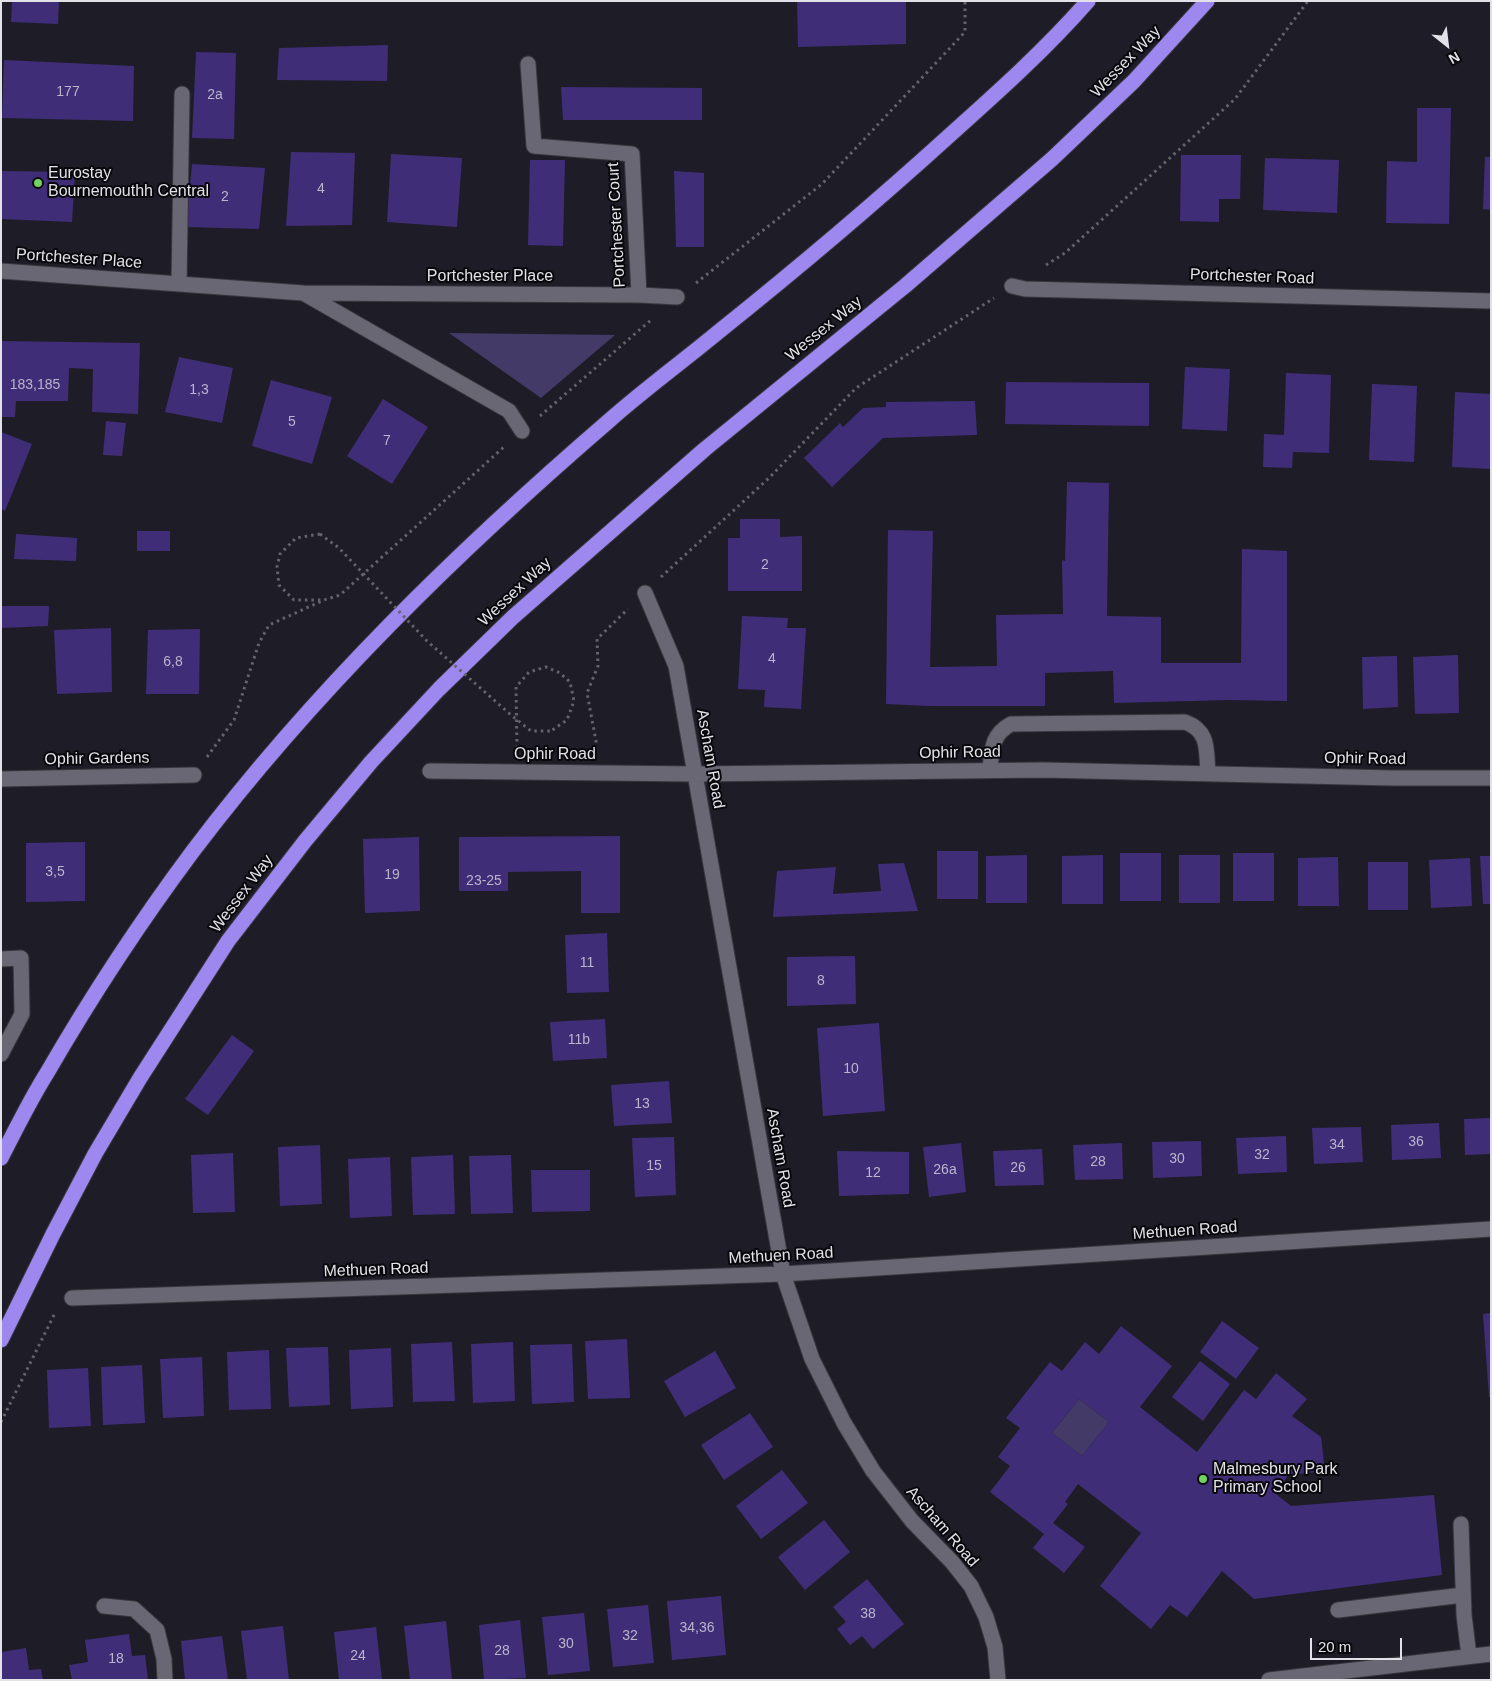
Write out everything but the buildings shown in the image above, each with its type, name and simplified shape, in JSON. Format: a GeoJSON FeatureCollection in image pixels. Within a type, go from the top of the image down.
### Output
{"type":"FeatureCollection","features":[{"type":"Feature","properties":{"kind":"highway"},"geometry":{"type":"LineString","coordinates":[[1,1158],[46,1074],[152,908],[195,849],[254,775],[330,688],[416,596],[501,515],[615,416],[895,185],[1000,90],[1070,22],[1088,1]]}},
{"type":"Feature","properties":{"kind":"highway","name":"Wessex Way"},"geometry":{"type":"LineString","coordinates":[[1,1340],[95,1154],[140,1078],[228,941],[305,841],[371,762],[439,689],[513,617],[705,449],[905,286],[1052,159],[1134,81],[1207,1]]}},
{"type":"Feature","properties":{"kind":"street","name":"Portchester Court"},"geometry":{"type":"LineString","coordinates":[[528,64],[534,146],[632,154],[639,295]]}},
{"type":"Feature","properties":{"kind":"street"},"geometry":{"type":"LineString","coordinates":[[179,284],[182,94]]}},
{"type":"Feature","properties":{"kind":"street","name":"Portchester Place"},"geometry":{"type":"LineString","coordinates":[[1,271],[303,293],[639,295],[677,297]]}},
{"type":"Feature","properties":{"kind":"street","name":"Portchester Road"},"geometry":{"type":"LineString","coordinates":[[1012,286],[1025,289],[1491,301]]}},
{"type":"Feature","properties":{"kind":"street","name":"Portchester Place"},"geometry":{"type":"LineString","coordinates":[[303,293],[509,411],[522,431]]}},
{"type":"Feature","properties":{"kind":"street","name":"Ascham Road"},"geometry":{"type":"LineString","coordinates":[[644,593],[676,666],[783,1274],[812,1359],[844,1423],[873,1471],[912,1521],[952,1562],[971,1586],[988,1624],[995,1647],[998,1680]]}},
{"type":"Feature","properties":{"kind":"street"},"geometry":{"type":"LineString","coordinates":[[990,770],[992,744],[1004,728],[1011,724],[1185,722],[1195,725],[1202,732],[1206,742],[1208,773]]}},
{"type":"Feature","properties":{"kind":"street","name":"Ophir Road"},"geometry":{"type":"LineString","coordinates":[[430,771],[695,774],[990,770],[1491,778]]}},
{"type":"Feature","properties":{"kind":"street","name":"Ophir Gardens"},"geometry":{"type":"LineString","coordinates":[[1,779],[194,775]]}},
{"type":"Feature","properties":{"kind":"street"},"geometry":{"type":"LineString","coordinates":[[1,959],[21,958],[22,1014],[1,1054]]}},
{"type":"Feature","properties":{"kind":"street","name":"Methuen Road"},"geometry":{"type":"LineString","coordinates":[[72,1298],[783,1274],[1491,1229]]}},
{"type":"Feature","properties":{"kind":"street"},"geometry":{"type":"LineString","coordinates":[[1461,1524],[1463,1595],[1469,1656]]}},
{"type":"Feature","properties":{"kind":"street"},"geometry":{"type":"LineString","coordinates":[[1338,1610],[1463,1595]]}},
{"type":"Feature","properties":{"kind":"street"},"geometry":{"type":"LineString","coordinates":[[104,1606],[134,1609],[157,1630],[164,1659],[165,1680]]}},
{"type":"Feature","properties":{"kind":"street"},"geometry":{"type":"LineString","coordinates":[[1269,1680],[1491,1654]]}},
{"type":"Feature","properties":{"kind":"path"},"geometry":{"type":"LineString","coordinates":[[194,775],[234,720],[259,643],[269,625],[324,600],[340,595],[522,431],[677,297],[822,184],[965,32],[966,1]]}},
{"type":"Feature","properties":{"kind":"path"},"geometry":{"type":"LineString","coordinates":[[591,773],[596,741],[587,693],[598,666],[597,639],[769,478],[856,388],[1065,253],[1235,99],[1308,1]]}},
{"type":"Feature","properties":{"kind":"path"},"geometry":{"type":"LineString","coordinates":[[324,600],[294,600],[279,585],[277,567],[280,554],[296,538],[320,534],[339,548],[427,640],[511,715],[531,731],[551,731],[567,720],[574,701],[570,682],[560,673],[546,667],[529,672],[516,687],[518,773]]}},
{"type":"Feature","properties":{"kind":"path"},"geometry":{"type":"LineString","coordinates":[[1,1422],[55,1312],[72,1298]]}},
{"type":"Feature","properties":{"kind":"shaded area"},"geometry":{"type":"Polygon","coordinates":[[[449,333],[615,335],[541,398],[449,333]]]}},
{"type":"Feature","properties":{"kind":"shaded area"},"geometry":{"type":"Polygon","coordinates":[[[1079,1399],[1109,1422],[1082,1456],[1052,1433],[1079,1399]]]}},
{"type":"Feature","properties":{"kind":"place","name":"Eurostay Bournemouthh Central"},"geometry":{"type":"Point","coordinates":[38,183]}},
{"type":"Feature","properties":{"kind":"place","name":"Malmesbury Park Primary School"},"geometry":{"type":"Point","coordinates":[1203,1479]}}]}
